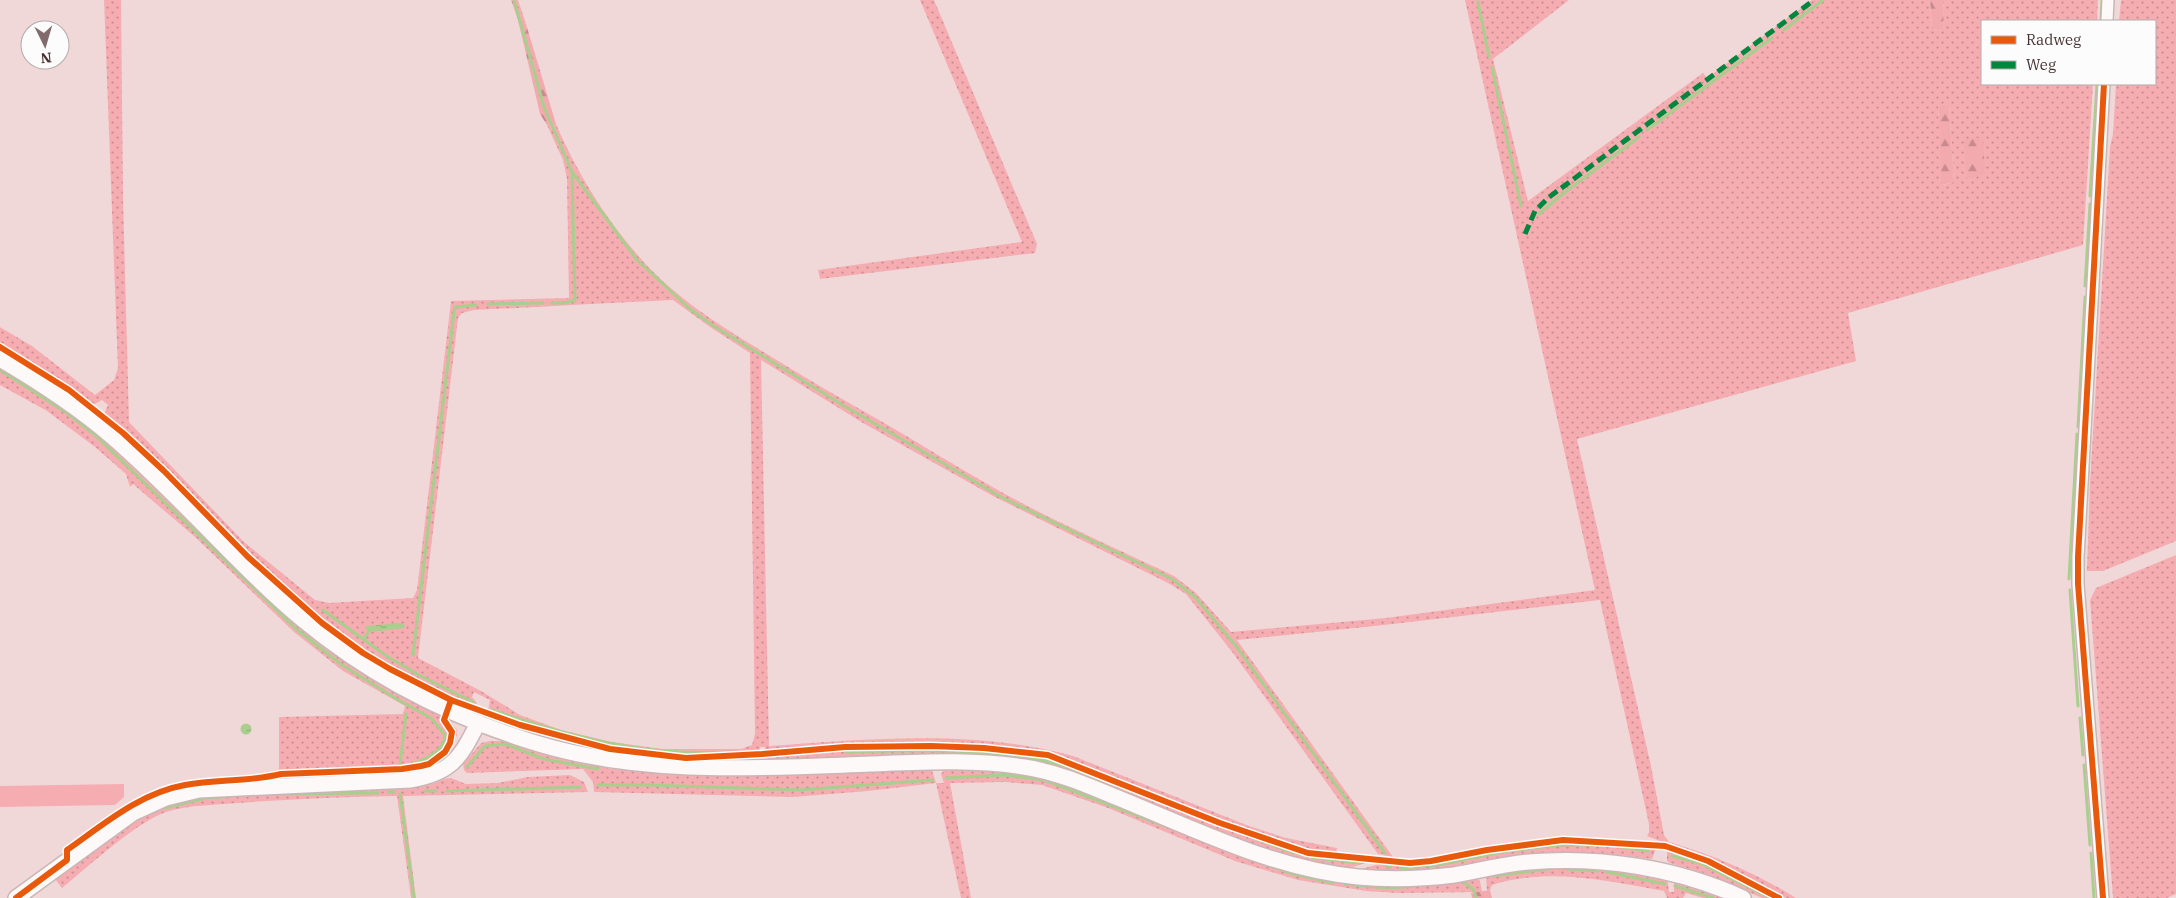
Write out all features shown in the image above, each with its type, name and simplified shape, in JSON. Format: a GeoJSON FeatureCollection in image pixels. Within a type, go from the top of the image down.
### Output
{"type":"FeatureCollection","features":[{"type":"Feature","properties":{"kind":"main road"},"geometry":{"type":"LineString","coordinates":[[0,359],[68,402],[110,436],[269,589],[327,639],[382,677],[447,711],[542,745],[626,763],[678,766],[762,768],[966,762],[1036,769],[1079,782],[1268,858],[1302,868],[1341,875],[1393,880],[1422,878],[1531,862],[1592,862],[1662,870],[1700,880],[1743,898]]}},
{"type":"Feature","properties":{"kind":"main road"},"geometry":{"type":"LineString","coordinates":[[16,898],[132,813],[166,798],[199,790],[410,780],[430,777],[446,769],[455,761],[465,749],[478,723]]}},
{"type":"Feature","properties":{"kind":"street"},"geometry":{"type":"LineString","coordinates":[[2107,20],[2108,0]]}},
{"type":"Feature","properties":{"kind":"street"},"geometry":{"type":"LineString","coordinates":[[2103,898],[2078,584],[2078,557],[2104,85]]}},
{"type":"Feature","properties":{"kind":"shaded area"},"geometry":{"type":"Polygon","coordinates":[[[104,0],[121,0],[123,198],[129,422],[244,542],[315,600],[329,603],[413,598],[417,590],[451,301],[569,298],[567,179],[563,160],[547,125],[556,124],[583,178],[616,229],[654,273],[696,308],[787,367],[1000,491],[1057,521],[1174,576],[1196,593],[1231,632],[1386,618],[1595,590],[1465,0],[1569,0],[1493,59],[1528,201],[1703,73],[1707,78],[1812,0],[1930,0],[1932,29],[1944,31],[1943,0],[2098,0],[2097,20],[1981,20],[1981,85],[2093,85],[2083,245],[1848,313],[1856,361],[1577,439],[1651,766],[1664,835],[1669,842],[1734,865],[1796,898],[1786,898],[1712,861],[1647,836],[1649,824],[1600,600],[1237,640],[1393,857],[1378,854],[1233,653],[1186,594],[1168,583],[993,496],[863,423],[761,360],[769,746],[922,738],[998,742],[1036,748],[1073,756],[1249,826],[1286,838],[1337,848],[1336,853],[1313,850],[1247,830],[1047,753],[958,744],[846,745],[765,751],[765,747],[760,747],[759,753],[704,756],[635,751],[585,742],[488,712],[490,700],[474,692],[472,697],[477,703],[475,706],[420,682],[369,652],[321,617],[276,578],[104,414],[108,405],[102,400],[93,405],[70,388],[0,344],[0,327],[32,346],[95,395],[114,380],[118,368],[104,0]],[[1938,106],[1943,185],[1954,182],[1949,106],[1938,106]],[[673,300],[474,310],[462,313],[458,318],[418,658],[481,691],[520,715],[561,730],[612,742],[662,749],[741,749],[752,745],[755,734],[750,353],[673,300]]]}},
{"type":"Feature","properties":{"kind":"shaded area"},"geometry":{"type":"Polygon","coordinates":[[[511,0],[518,0],[526,24],[518,20],[511,0]]]}},
{"type":"Feature","properties":{"kind":"shaded area"},"geometry":{"type":"Polygon","coordinates":[[[920,0],[934,0],[1037,244],[1035,253],[820,279],[818,270],[1022,242],[920,0]]]}},
{"type":"Feature","properties":{"kind":"shaded area"},"geometry":{"type":"Polygon","coordinates":[[[2121,0],[2176,0],[2176,541],[2103,571],[2087,571],[2090,484],[2110,147],[2113,134],[2116,85],[2156,85],[2156,20],[2119,20],[2121,0]]]}},
{"type":"Feature","properties":{"kind":"shaded area"},"geometry":{"type":"Polygon","coordinates":[[[0,366],[86,422],[380,683],[451,722],[457,730],[457,735],[450,753],[438,764],[412,774],[267,781],[267,775],[279,771],[279,717],[403,714],[405,706],[343,671],[294,632],[194,536],[133,484],[130,487],[126,474],[95,447],[47,411],[0,385],[0,366]]]}},
{"type":"Feature","properties":{"kind":"shaded area"},"geometry":{"type":"Polygon","coordinates":[[[2176,555],[2176,894],[2167,898],[2113,898],[2090,600],[2096,588],[2176,555]]]}},
{"type":"Feature","properties":{"kind":"shaded area"},"geometry":{"type":"Polygon","coordinates":[[[502,741],[563,759],[612,769],[663,773],[931,767],[936,783],[793,797],[594,792],[593,782],[583,769],[467,773],[464,770],[463,764],[481,743],[502,741]]]}},
{"type":"Feature","properties":{"kind":"shaded area"},"geometry":{"type":"Polygon","coordinates":[[[957,748],[1048,758],[1219,824],[1305,854],[1372,861],[1343,870],[1273,853],[1147,802],[1039,764],[770,762],[766,755],[845,749],[957,748]]]}},
{"type":"Feature","properties":{"kind":"shaded area"},"geometry":{"type":"Polygon","coordinates":[[[946,768],[981,768],[1045,778],[1299,872],[1475,876],[1480,881],[1482,892],[1398,893],[1366,891],[1298,880],[1235,861],[1108,808],[1042,785],[1005,782],[950,783],[971,898],[961,898],[936,783],[944,783],[941,774],[946,768]]]}},
{"type":"Feature","properties":{"kind":"shaded area"},"geometry":{"type":"Polygon","coordinates":[[[570,775],[584,782],[588,792],[403,796],[416,898],[411,898],[397,796],[277,800],[174,810],[153,818],[140,826],[98,857],[62,888],[55,879],[146,813],[191,797],[403,788],[432,784],[451,778],[466,784],[498,783],[528,777],[570,775]]]}},
{"type":"Feature","properties":{"kind":"shaded area"},"geometry":{"type":"Polygon","coordinates":[[[124,784],[124,797],[115,805],[0,807],[0,786],[124,784]]]}},
{"type":"Feature","properties":{"kind":"shaded area"},"geometry":{"type":"Polygon","coordinates":[[[1588,841],[1657,846],[1652,859],[1612,854],[1567,853],[1431,871],[1360,872],[1361,869],[1383,863],[1410,865],[1431,863],[1526,845],[1588,841]]]}},
{"type":"Feature","properties":{"kind":"shaded area"},"geometry":{"type":"Polygon","coordinates":[[[1667,848],[1713,864],[1777,898],[1762,898],[1710,875],[1670,863],[1667,861],[1667,848]]]}},
{"type":"Feature","properties":{"kind":"shaded area"},"geometry":{"type":"Polygon","coordinates":[[[1563,864],[1667,875],[1669,892],[1674,892],[1674,882],[1735,898],[1703,898],[1686,893],[1683,898],[1667,898],[1664,891],[1622,883],[1556,876],[1513,880],[1492,885],[1490,890],[1487,891],[1486,876],[1493,872],[1563,864]]]}},
{"type":"Feature","properties":{"kind":"green space"},"geometry":{"type":"Polygon","coordinates":[[[1930,0],[1943,0],[1944,31],[1932,29],[1930,0]]]}},
{"type":"Feature","properties":{"kind":"green space"},"geometry":{"type":"Polygon","coordinates":[[[518,20],[526,24],[556,124],[547,125],[540,114],[518,20]]]}},
{"type":"Feature","properties":{"kind":"green space"},"geometry":{"type":"Polygon","coordinates":[[[1949,105],[1954,182],[1942,185],[1938,106],[1949,105]]]}},
{"type":"Feature","properties":{"kind":"green space"},"geometry":{"type":"Polygon","coordinates":[[[1983,137],[1985,174],[1967,179],[1964,140],[1983,137]]]}},
{"type":"Feature","properties":{"kind":"green space"},"geometry":{"type":"Polygon","coordinates":[[[1490,890],[1492,898],[1472,898],[1471,893],[1490,890]]]}},
{"type":"Feature","properties":{"kind":"water"},"geometry":{"type":"Polygon","coordinates":[[[399,623],[405,625],[404,628],[371,632],[365,628],[366,626],[399,623]]]}},
{"type":"Feature","properties":{"kind":"water"},"geometry":{"type":"Polygon","coordinates":[[[246,723],[252,729],[246,735],[240,729],[246,723]]]}},
{"type":"Feature","properties":{"kind":"waterway"},"geometry":{"type":"LineString","coordinates":[[514,0],[544,107],[572,172],[575,300],[565,303],[552,303]]}},
{"type":"Feature","properties":{"kind":"waterway"},"geometry":{"type":"LineString","coordinates":[[1784,30],[1823,0]]}},
{"type":"Feature","properties":{"kind":"waterway"},"geometry":{"type":"LineString","coordinates":[[2101,20],[2102,0]]}},
{"type":"Feature","properties":{"kind":"waterway"},"geometry":{"type":"LineString","coordinates":[[1478,2],[1489,57]]}},
{"type":"Feature","properties":{"kind":"waterway"},"geometry":{"type":"LineString","coordinates":[[1647,130],[1772,38]]}},
{"type":"Feature","properties":{"kind":"waterway"},"geometry":{"type":"LineString","coordinates":[[1492,67],[1521,206]]}},
{"type":"Feature","properties":{"kind":"waterway"},"geometry":{"type":"LineString","coordinates":[[2090,196],[2097,85]]}},
{"type":"Feature","properties":{"kind":"waterway"},"geometry":{"type":"LineString","coordinates":[[1539,214],[1639,137]]}},
{"type":"Feature","properties":{"kind":"waterway"},"geometry":{"type":"LineString","coordinates":[[572,172],[637,260],[690,309],[712,325],[846,407],[1003,498],[1172,579],[1195,597],[1236,646],[1385,853]]}},
{"type":"Feature","properties":{"kind":"waterway"},"geometry":{"type":"LineString","coordinates":[[2085,286],[2090,204]]}},
{"type":"Feature","properties":{"kind":"waterway"},"geometry":{"type":"LineString","coordinates":[[2078,427],[2085,297]]}},
{"type":"Feature","properties":{"kind":"waterway"},"geometry":{"type":"LineString","coordinates":[[488,304],[543,303]]}},
{"type":"Feature","properties":{"kind":"waterway"},"geometry":{"type":"LineString","coordinates":[[413,655],[454,312],[455,307],[476,305]]}},
{"type":"Feature","properties":{"kind":"waterway"},"geometry":{"type":"LineString","coordinates":[[0,370],[67,413],[95,435],[296,629],[342,665],[431,718],[445,735],[444,740],[439,749],[434,753],[413,764]]}},
{"type":"Feature","properties":{"kind":"waterway"},"geometry":{"type":"LineString","coordinates":[[2069,579],[2077,434]]}},
{"type":"Feature","properties":{"kind":"waterway"},"geometry":{"type":"LineString","coordinates":[[2070,590],[2078,706]]}},
{"type":"Feature","properties":{"kind":"waterway"},"geometry":{"type":"LineString","coordinates":[[323,610],[388,657],[473,702]]}},
{"type":"Feature","properties":{"kind":"waterway"},"geometry":{"type":"LineString","coordinates":[[364,639],[370,629]]}},
{"type":"Feature","properties":{"kind":"waterway"},"geometry":{"type":"LineString","coordinates":[[492,710],[552,729],[611,743],[670,751],[701,753],[733,752]]}},
{"type":"Feature","properties":{"kind":"waterway"},"geometry":{"type":"LineString","coordinates":[[400,765],[406,714]]}},
{"type":"Feature","properties":{"kind":"waterway"},"geometry":{"type":"LineString","coordinates":[[2080,718],[2083,755]]}},
{"type":"Feature","properties":{"kind":"waterway"},"geometry":{"type":"LineString","coordinates":[[467,767],[485,746],[505,744],[544,759],[598,769]]}},
{"type":"Feature","properties":{"kind":"waterway"},"geometry":{"type":"LineString","coordinates":[[846,752],[957,751],[1039,760],[1066,766],[1286,850],[1316,858],[1360,863]]}},
{"type":"Feature","properties":{"kind":"waterway"},"geometry":{"type":"LineString","coordinates":[[2084,765],[2090,845]]}},
{"type":"Feature","properties":{"kind":"waterway"},"geometry":{"type":"LineString","coordinates":[[946,778],[1003,775],[1044,780],[1165,826]]}},
{"type":"Feature","properties":{"kind":"waterway"},"geometry":{"type":"LineString","coordinates":[[598,785],[800,790],[933,780]]}},
{"type":"Feature","properties":{"kind":"waterway"},"geometry":{"type":"LineString","coordinates":[[447,791],[580,787]]}},
{"type":"Feature","properties":{"kind":"waterway"},"geometry":{"type":"LineString","coordinates":[[425,791],[436,791]]}},
{"type":"Feature","properties":{"kind":"waterway"},"geometry":{"type":"LineString","coordinates":[[388,792],[394,792]]}},
{"type":"Feature","properties":{"kind":"waterway"},"geometry":{"type":"LineString","coordinates":[[279,794],[378,793]]}},
{"type":"Feature","properties":{"kind":"waterway"},"geometry":{"type":"LineString","coordinates":[[400,794],[414,898]]}},
{"type":"Feature","properties":{"kind":"waterway"},"geometry":{"type":"LineString","coordinates":[[165,808],[206,798],[231,796]]}},
{"type":"Feature","properties":{"kind":"waterway"},"geometry":{"type":"LineString","coordinates":[[1401,868],[1437,865],[1501,852],[1558,845],[1609,845],[1648,851]]}},
{"type":"Feature","properties":{"kind":"waterway"},"geometry":{"type":"LineString","coordinates":[[2091,853],[2094,898]]}},
{"type":"Feature","properties":{"kind":"waterway"},"geometry":{"type":"LineString","coordinates":[[1236,854],[1293,874],[1333,883]]}},
{"type":"Feature","properties":{"kind":"waterway"},"geometry":{"type":"LineString","coordinates":[[1672,856],[1700,863],[1771,898]]}},
{"type":"Feature","properties":{"kind":"waterway"},"geometry":{"type":"LineString","coordinates":[[1387,866],[1391,867]]}},
{"type":"Feature","properties":{"kind":"waterway"},"geometry":{"type":"LineString","coordinates":[[1494,876],[1555,868],[1598,871]]}},
{"type":"Feature","properties":{"kind":"waterway"},"geometry":{"type":"LineString","coordinates":[[1607,872],[1665,884]]}},
{"type":"Feature","properties":{"kind":"waterway"},"geometry":{"type":"LineString","coordinates":[[1462,881],[1474,890],[1476,898]]}},
{"type":"Feature","properties":{"kind":"waterway"},"geometry":{"type":"LineString","coordinates":[[1390,888],[1454,882]]}},
{"type":"Feature","properties":{"kind":"waterway"},"geometry":{"type":"LineString","coordinates":[[1345,884],[1386,888]]}},
{"type":"Feature","properties":{"kind":"waterway"},"geometry":{"type":"LineString","coordinates":[[1675,886],[1713,898]]}},
{"type":"Feature","properties":{"kind":"marked path"},"geometry":{"type":"LineString","coordinates":[[1525,234],[1535,211],[1548,198],[1814,0]]}},
{"type":"Feature","properties":{"kind":"cycle path"},"geometry":{"type":"LineString","coordinates":[[2103,898],[2078,584],[2078,557],[2104,85]]}},
{"type":"Feature","properties":{"kind":"cycle path"},"geometry":{"type":"LineString","coordinates":[[0,347],[69,390],[123,433],[164,471],[248,557],[322,623],[363,653],[451,700],[520,725],[610,749],[686,758],[845,747],[931,746],[984,748],[1048,755],[1220,823],[1308,853],[1410,863],[1563,840],[1665,846],[1708,861],[1779,898]]}},
{"type":"Feature","properties":{"kind":"cycle path"},"geometry":{"type":"LineString","coordinates":[[16,898],[67,860],[67,850],[95,830],[138,802],[169,789],[197,783],[269,777],[281,774],[402,769],[429,764],[445,752],[450,743],[452,732],[444,720],[451,700]]}}]}
